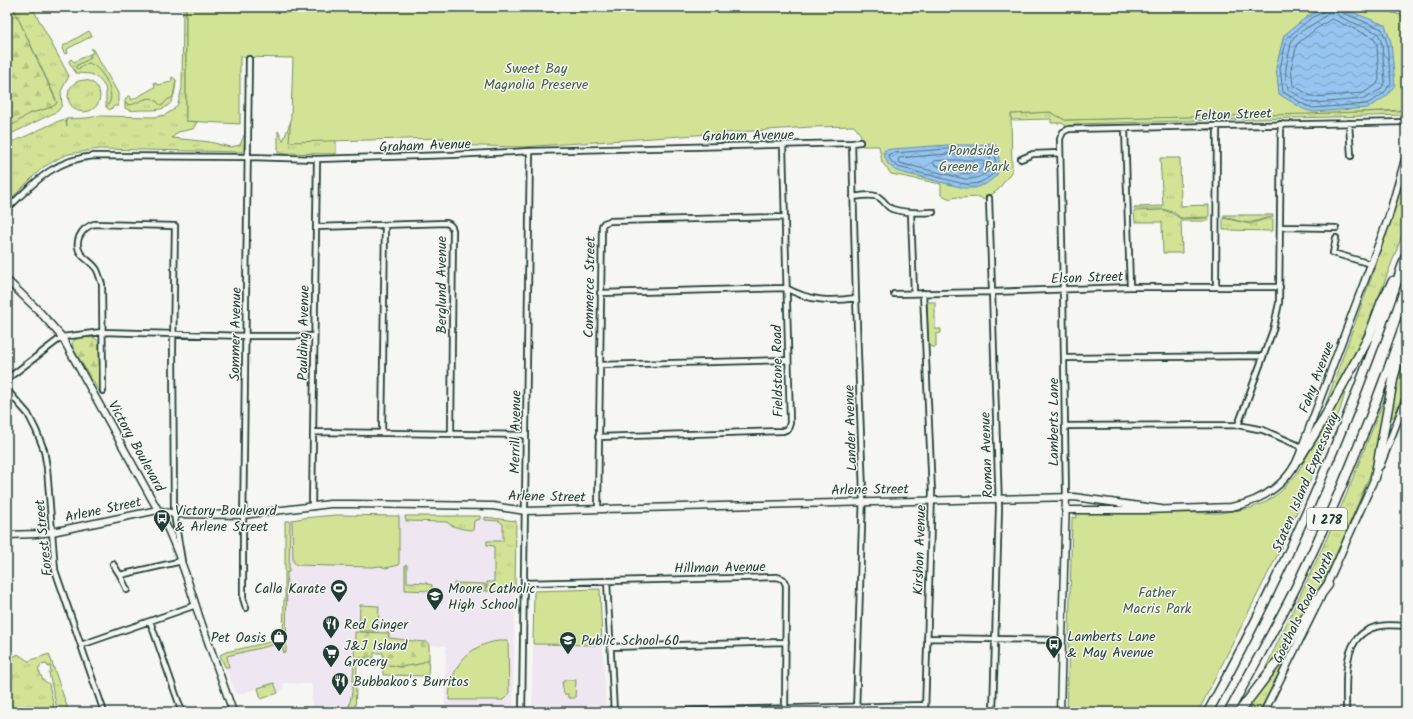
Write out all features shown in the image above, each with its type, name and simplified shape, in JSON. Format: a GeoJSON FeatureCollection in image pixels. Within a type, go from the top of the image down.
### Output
{"type":"FeatureCollection","features":[{"type":"Feature","properties":{"kind":"highway","name":"Staten Island Expressway"},"geometry":{"type":"LineString","coordinates":[[1208,712],[1249,636],[1312,503],[1360,385],[1406,255]]}},
{"type":"Feature","properties":{"kind":"highway"},"geometry":{"type":"LineString","coordinates":[[1299,459],[1318,429],[1358,358],[1369,336],[1382,301],[1403,265]]}},
{"type":"Feature","properties":{"kind":"highway","name":"I 278"},"geometry":{"type":"LineString","coordinates":[[1229,712],[1295,588],[1322,531],[1363,434],[1406,318]]}},
{"type":"Feature","properties":{"kind":"highway"},"geometry":{"type":"LineString","coordinates":[[1375,478],[1394,375],[1406,337]]}},
{"type":"Feature","properties":{"kind":"highway"},"geometry":{"type":"LineString","coordinates":[[1239,712],[1284,653],[1312,606],[1328,585]]}},
{"type":"Feature","properties":{"kind":"main road","name":"Fahy Avenue"},"geometry":{"type":"LineString","coordinates":[[1065,510],[1223,508],[1251,502],[1262,497],[1276,487],[1289,474],[1299,459],[1302,447],[1388,219],[1406,156]]}},
{"type":"Feature","properties":{"kind":"main road","name":"Victory Boulevard"},"geometry":{"type":"LineString","coordinates":[[7,280],[39,312],[62,338],[158,510],[173,539],[182,561],[234,712]]}},
{"type":"Feature","properties":{"kind":"main road","name":"Goethals Road North"},"geometry":{"type":"LineString","coordinates":[[1264,712],[1328,585],[1375,478],[1406,399]]}},
{"type":"Feature","properties":{"kind":"main road","name":"Fahy Avenue"},"geometry":{"type":"LineString","coordinates":[[1066,497],[1161,509]]}},
{"type":"Feature","properties":{"kind":"main road","name":"Arlene Street"},"geometry":{"type":"LineString","coordinates":[[7,535],[52,532],[158,510],[174,514],[243,515],[351,504],[493,506],[525,510],[1066,497]]}},
{"type":"Feature","properties":{"kind":"main road","name":"Lamberts Lane"},"geometry":{"type":"LineString","coordinates":[[1060,712],[1066,497]]}},
{"type":"Feature","properties":{"kind":"street","name":"Sommer Avenue"},"geometry":{"type":"LineString","coordinates":[[246,608],[243,598],[243,515],[249,59]]}},
{"type":"Feature","properties":{"kind":"street","name":"Felton Street"},"geometry":{"type":"LineString","coordinates":[[1063,132],[1069,129],[1406,122]]}},
{"type":"Feature","properties":{"kind":"street"},"geometry":{"type":"LineString","coordinates":[[1349,123],[1351,156]]}},
{"type":"Feature","properties":{"kind":"street"},"geometry":{"type":"LineString","coordinates":[[1238,425],[1277,317],[1280,287],[1281,124]]}},
{"type":"Feature","properties":{"kind":"street"},"geometry":{"type":"LineString","coordinates":[[1216,286],[1217,126]]}},
{"type":"Feature","properties":{"kind":"street"},"geometry":{"type":"LineString","coordinates":[[1125,128],[1130,287]]}},
{"type":"Feature","properties":{"kind":"street","name":"Lamberts Lane"},"geometry":{"type":"LineString","coordinates":[[1063,132],[1060,139],[1060,153],[1066,497]]}},
{"type":"Feature","properties":{"kind":"street","name":"Graham Avenue"},"geometry":{"type":"LineString","coordinates":[[7,209],[50,171],[64,163],[84,157],[94,156],[317,159],[445,156],[530,151],[860,142]]}},
{"type":"Feature","properties":{"kind":"street","name":"Lander Avenue"},"geometry":{"type":"LineString","coordinates":[[852,143],[863,501],[856,709]]}},
{"type":"Feature","properties":{"kind":"street","name":"Fieldstone Road"},"geometry":{"type":"LineString","coordinates":[[598,437],[786,431],[788,429],[790,423],[783,145]]}},
{"type":"Feature","properties":{"kind":"street","name":"Merrill Avenue"},"geometry":{"type":"LineString","coordinates":[[522,712],[530,151]]}},
{"type":"Feature","properties":{"kind":"street"},"geometry":{"type":"LineString","coordinates":[[1021,159],[1033,154],[1060,153]]}},
{"type":"Feature","properties":{"kind":"street","name":"Paulding Avenue"},"geometry":{"type":"LineString","coordinates":[[312,507],[317,159]]}},
{"type":"Feature","properties":{"kind":"street"},"geometry":{"type":"LineString","coordinates":[[854,197],[876,196],[880,197],[890,208],[911,212],[933,212]]}},
{"type":"Feature","properties":{"kind":"street","name":"Roman Avenue"},"geometry":{"type":"LineString","coordinates":[[989,198],[999,499],[993,712]]}},
{"type":"Feature","properties":{"kind":"street"},"geometry":{"type":"LineString","coordinates":[[911,212],[914,293]]}},
{"type":"Feature","properties":{"kind":"street","name":"Commerce Street"},"geometry":{"type":"LineString","coordinates":[[598,508],[601,230],[604,223],[785,216]]}},
{"type":"Feature","properties":{"kind":"street","name":"Berglund Avenue"},"geometry":{"type":"LineString","coordinates":[[316,227],[446,223],[449,224],[453,230],[451,434]]}},
{"type":"Feature","properties":{"kind":"street"},"geometry":{"type":"LineString","coordinates":[[103,391],[102,284],[97,270],[79,249],[78,241],[82,231],[96,224],[175,226],[173,334],[174,514],[182,561],[120,575]]}},
{"type":"Feature","properties":{"kind":"street"},"geometry":{"type":"LineString","coordinates":[[382,433],[385,225]]}},
{"type":"Feature","properties":{"kind":"street"},"geometry":{"type":"LineString","coordinates":[[1280,227],[1336,228]]}},
{"type":"Feature","properties":{"kind":"street"},"geometry":{"type":"LineString","coordinates":[[1336,238],[1333,253],[1371,264]]}},
{"type":"Feature","properties":{"kind":"street","name":"Elson Street"},"geometry":{"type":"LineString","coordinates":[[894,294],[1130,287],[1280,287]]}},
{"type":"Feature","properties":{"kind":"street"},"geometry":{"type":"LineString","coordinates":[[600,293],[786,288],[809,298],[821,300],[856,298]]}},
{"type":"Feature","properties":{"kind":"street","name":"Kirshon Avenue"},"geometry":{"type":"LineString","coordinates":[[923,293],[932,500],[925,712]]}},
{"type":"Feature","properties":{"kind":"street"},"geometry":{"type":"LineString","coordinates":[[7,379],[62,338],[102,332],[246,336],[314,336]]}},
{"type":"Feature","properties":{"kind":"street"},"geometry":{"type":"LineString","coordinates":[[1064,358],[1263,356]]}},
{"type":"Feature","properties":{"kind":"street"},"geometry":{"type":"LineString","coordinates":[[599,365],[788,360]]}},
{"type":"Feature","properties":{"kind":"street","name":"Forest Street"},"geometry":{"type":"LineString","coordinates":[[7,390],[28,414],[44,450],[48,468],[56,575],[104,712]]}},
{"type":"Feature","properties":{"kind":"street"},"geometry":{"type":"LineString","coordinates":[[1065,426],[1238,425],[1263,430],[1302,447]]}},
{"type":"Feature","properties":{"kind":"street"},"geometry":{"type":"LineString","coordinates":[[313,432],[526,435]]}},
{"type":"Feature","properties":{"kind":"street"},"geometry":{"type":"LineString","coordinates":[[113,564],[127,590]]}},
{"type":"Feature","properties":{"kind":"street","name":"Hillman Avenue"},"geometry":{"type":"LineString","coordinates":[[524,583],[780,577],[785,581],[786,585],[785,710]]}},
{"type":"Feature","properties":{"kind":"street"},"geometry":{"type":"LineString","coordinates":[[607,581],[614,712]]}},
{"type":"Feature","properties":{"kind":"street"},"geometry":{"type":"LineString","coordinates":[[81,644],[196,605]]}},
{"type":"Feature","properties":{"kind":"street"},"geometry":{"type":"LineString","coordinates":[[150,621],[182,712]]}},
{"type":"Feature","properties":{"kind":"street"},"geometry":{"type":"LineString","coordinates":[[1346,712],[1347,661],[1348,654],[1356,640],[1364,632],[1373,628],[1385,625],[1406,626]]}},
{"type":"Feature","properties":{"kind":"street"},"geometry":{"type":"LineString","coordinates":[[928,638],[1062,640]]}},
{"type":"Feature","properties":{"kind":"street"},"geometry":{"type":"LineString","coordinates":[[610,647],[786,642]]}},
{"type":"Feature","properties":{"kind":"street"},"geometry":{"type":"LineString","coordinates":[[632,712],[856,709],[925,705]]}},
{"type":"Feature","properties":{"kind":"shaded area","name":"Moore Catholic High School"},"geometry":{"type":"Polygon","coordinates":[[[336,515],[485,517],[516,521],[513,711],[445,707],[446,646],[429,645],[427,642],[411,642],[404,639],[389,638],[389,633],[355,632],[352,692],[348,712],[312,712],[312,684],[284,683],[283,690],[278,693],[274,683],[237,695],[220,655],[226,652],[283,639],[286,572],[289,572],[290,521],[303,518],[336,515]]]}},
{"type":"Feature","properties":{"kind":"shaded area","name":"Public School 60"},"geometry":{"type":"Polygon","coordinates":[[[600,589],[606,712],[532,712],[534,591],[600,589]]]}},
{"type":"Feature","properties":{"kind":"green space"},"geometry":{"type":"Polygon","coordinates":[[[7,7],[13,7],[57,103],[52,107],[28,114],[16,123],[7,127],[7,7]]]}},
{"type":"Feature","properties":{"kind":"green space"},"geometry":{"type":"Polygon","coordinates":[[[13,7],[32,7],[69,76],[61,91],[62,105],[58,111],[7,135],[7,127],[16,123],[28,114],[52,107],[56,99],[13,7]]]}},
{"type":"Feature","properties":{"kind":"green space"},"geometry":{"type":"Polygon","coordinates":[[[183,7],[186,7],[186,121],[197,122],[193,129],[178,132],[172,138],[210,142],[230,147],[240,145],[245,133],[244,149],[242,152],[99,149],[69,154],[42,168],[7,203],[7,143],[65,119],[67,126],[66,119],[98,116],[155,117],[165,115],[173,110],[178,104],[182,88],[183,7]]]}},
{"type":"Feature","properties":{"kind":"green space","name":"Sweet Bay Magnolia Preserve"},"geometry":{"type":"Polygon","coordinates":[[[186,7],[1375,7],[1406,17],[1406,110],[1065,120],[1050,112],[1011,114],[1012,171],[998,190],[984,200],[980,197],[956,197],[951,199],[941,195],[941,184],[891,174],[882,162],[879,146],[862,146],[861,135],[854,126],[811,127],[522,147],[444,145],[444,138],[289,142],[293,58],[240,57],[240,124],[186,121],[186,7]]]}},
{"type":"Feature","properties":{"kind":"green space"},"geometry":{"type":"Polygon","coordinates":[[[336,7],[336,154],[278,153],[278,131],[283,141],[336,7]]]}},
{"type":"Feature","properties":{"kind":"green space"},"geometry":{"type":"Polygon","coordinates":[[[1375,7],[1406,17],[1405,115],[1074,124],[1074,126],[1066,126],[1062,123],[1051,123],[1051,119],[1011,120],[1011,114],[1050,112],[1065,120],[1399,111],[1375,7]]]}},
{"type":"Feature","properties":{"kind":"green space"},"geometry":{"type":"Polygon","coordinates":[[[89,31],[92,36],[67,49],[68,53],[65,54],[62,49],[63,46],[89,31]]]}},
{"type":"Feature","properties":{"kind":"green space"},"geometry":{"type":"Polygon","coordinates":[[[92,48],[118,93],[118,106],[114,106],[110,110],[106,107],[110,102],[110,89],[103,74],[93,65],[88,63],[78,69],[76,68],[76,66],[91,58],[90,54],[93,53],[92,48]]]}},
{"type":"Feature","properties":{"kind":"green space"},"geometry":{"type":"Polygon","coordinates":[[[90,54],[91,57],[89,59],[76,66],[80,68],[89,63],[98,68],[110,88],[110,102],[106,107],[105,87],[100,80],[91,74],[76,73],[69,62],[71,59],[74,62],[90,54]]]}},
{"type":"Feature","properties":{"kind":"green space"},"geometry":{"type":"Polygon","coordinates":[[[172,77],[176,80],[173,97],[167,100],[163,105],[160,105],[157,101],[150,98],[131,105],[125,103],[128,96],[130,96],[132,100],[155,87],[154,82],[158,85],[171,82],[172,77]]]}},
{"type":"Feature","properties":{"kind":"green space"},"geometry":{"type":"Polygon","coordinates":[[[81,80],[87,80],[97,87],[100,96],[99,102],[93,109],[87,112],[81,112],[71,105],[68,99],[68,93],[75,83],[81,80]]]}},
{"type":"Feature","properties":{"kind":"green space"},"geometry":{"type":"Polygon","coordinates":[[[176,80],[172,101],[164,108],[152,110],[129,110],[125,108],[125,103],[128,105],[145,99],[154,98],[159,104],[165,101],[172,95],[176,80]]]}},
{"type":"Feature","properties":{"kind":"green space"},"geometry":{"type":"Polygon","coordinates":[[[1160,158],[1180,158],[1181,206],[1209,205],[1209,217],[1181,218],[1173,212],[1163,209],[1134,209],[1134,207],[1163,206],[1160,158]]]}},
{"type":"Feature","properties":{"kind":"green space"},"geometry":{"type":"Polygon","coordinates":[[[1406,170],[1405,228],[1355,355],[1321,417],[1376,265],[1406,170]]]}},
{"type":"Feature","properties":{"kind":"green space"},"geometry":{"type":"Polygon","coordinates":[[[1163,210],[1172,213],[1181,219],[1209,218],[1209,221],[1181,221],[1182,253],[1163,253],[1162,222],[1135,222],[1134,211],[1163,210]]]}},
{"type":"Feature","properties":{"kind":"green space"},"geometry":{"type":"Polygon","coordinates":[[[1224,215],[1273,215],[1273,217],[1249,222],[1241,222],[1223,217],[1224,215]]]}},
{"type":"Feature","properties":{"kind":"green space"},"geometry":{"type":"Polygon","coordinates":[[[1223,218],[1250,224],[1266,219],[1273,219],[1273,231],[1223,230],[1223,218]]]}},
{"type":"Feature","properties":{"kind":"green space"},"geometry":{"type":"Polygon","coordinates":[[[928,302],[935,302],[935,329],[941,329],[941,333],[936,334],[936,347],[931,347],[928,343],[928,302]]]}},
{"type":"Feature","properties":{"kind":"green space"},"geometry":{"type":"Polygon","coordinates":[[[83,337],[95,338],[99,342],[100,393],[72,347],[73,341],[83,337]]]}},
{"type":"Feature","properties":{"kind":"green space"},"geometry":{"type":"Polygon","coordinates":[[[1406,352],[1406,386],[1394,417],[1392,417],[1392,399],[1395,376],[1398,366],[1406,352]]]}},
{"type":"Feature","properties":{"kind":"green space","name":"Father Macris Park"},"geometry":{"type":"Polygon","coordinates":[[[1348,383],[1340,410],[1285,540],[1198,712],[1067,712],[1072,517],[1077,517],[1076,512],[1220,513],[1251,508],[1266,502],[1280,492],[1296,475],[1348,383]]]}},
{"type":"Feature","properties":{"kind":"green space"},"geometry":{"type":"Polygon","coordinates":[[[1385,397],[1387,397],[1373,468],[1337,553],[1299,624],[1274,661],[1265,669],[1345,498],[1385,397]]]}},
{"type":"Feature","properties":{"kind":"green space"},"geometry":{"type":"Polygon","coordinates":[[[336,515],[399,516],[399,565],[386,568],[380,566],[296,565],[293,561],[292,520],[336,515]]]}},
{"type":"Feature","properties":{"kind":"green space"},"geometry":{"type":"Polygon","coordinates":[[[405,516],[480,516],[480,519],[474,521],[473,530],[455,527],[447,522],[406,521],[405,516]]]}},
{"type":"Feature","properties":{"kind":"green space"},"geometry":{"type":"Polygon","coordinates":[[[485,517],[516,521],[515,591],[486,591],[487,582],[494,582],[494,546],[487,545],[487,541],[503,541],[503,524],[499,521],[485,520],[485,517]]]}},
{"type":"Feature","properties":{"kind":"green space"},"geometry":{"type":"Polygon","coordinates":[[[285,521],[290,521],[289,572],[287,572],[286,653],[284,653],[281,643],[227,656],[229,667],[225,667],[220,655],[226,652],[283,639],[285,600],[285,521]]]}},
{"type":"Feature","properties":{"kind":"green space"},"geometry":{"type":"Polygon","coordinates":[[[405,565],[407,565],[407,582],[427,583],[432,585],[432,591],[405,590],[405,565]]]}},
{"type":"Feature","properties":{"kind":"green space"},"geometry":{"type":"Polygon","coordinates":[[[454,583],[485,584],[485,591],[454,591],[454,583]]]}},
{"type":"Feature","properties":{"kind":"green space"},"geometry":{"type":"Polygon","coordinates":[[[600,589],[602,645],[533,644],[534,591],[600,589]]]}},
{"type":"Feature","properties":{"kind":"green space"},"geometry":{"type":"Polygon","coordinates":[[[360,605],[379,606],[378,631],[359,631],[360,605]]]}},
{"type":"Feature","properties":{"kind":"green space"},"geometry":{"type":"Polygon","coordinates":[[[355,632],[389,633],[389,638],[427,642],[429,645],[429,659],[419,664],[400,667],[391,665],[383,666],[383,653],[374,653],[374,658],[359,658],[354,663],[355,632]]]}},
{"type":"Feature","properties":{"kind":"green space"},"geometry":{"type":"Polygon","coordinates":[[[498,641],[508,641],[509,694],[503,700],[449,700],[453,678],[462,660],[477,648],[498,641]]]}},
{"type":"Feature","properties":{"kind":"green space"},"geometry":{"type":"Polygon","coordinates":[[[18,654],[28,661],[49,654],[69,712],[56,712],[57,709],[49,673],[51,672],[50,666],[48,667],[47,664],[40,665],[40,668],[38,669],[43,680],[49,684],[54,707],[53,712],[7,712],[7,680],[13,678],[9,667],[13,657],[18,654]]]}},
{"type":"Feature","properties":{"kind":"green space"},"geometry":{"type":"Polygon","coordinates":[[[1286,657],[1259,712],[1244,712],[1255,695],[1286,657]]]}},
{"type":"Feature","properties":{"kind":"green space"},"geometry":{"type":"Polygon","coordinates":[[[359,658],[365,658],[365,664],[357,664],[355,712],[348,712],[352,692],[354,663],[359,658]]]}},
{"type":"Feature","properties":{"kind":"green space"},"geometry":{"type":"Polygon","coordinates":[[[429,659],[427,676],[383,675],[383,666],[391,665],[400,667],[419,664],[429,659]]]}},
{"type":"Feature","properties":{"kind":"green space"},"geometry":{"type":"Polygon","coordinates":[[[564,680],[576,680],[575,698],[568,698],[568,694],[564,694],[562,682],[564,682],[564,680]]]}},
{"type":"Feature","properties":{"kind":"green space"},"geometry":{"type":"Polygon","coordinates":[[[274,683],[278,693],[261,699],[258,688],[274,683]]]}},
{"type":"Feature","properties":{"kind":"water"},"geometry":{"type":"Polygon","coordinates":[[[1324,7],[1339,7],[1385,25],[1391,42],[1395,85],[1387,96],[1367,108],[1313,112],[1303,109],[1279,94],[1276,67],[1284,35],[1308,16],[1324,7]]]}},
{"type":"Feature","properties":{"kind":"water"},"geometry":{"type":"Polygon","coordinates":[[[993,143],[998,148],[999,170],[996,176],[986,184],[975,188],[964,188],[896,171],[888,164],[883,153],[885,150],[892,149],[993,143]]]}},
{"type":"Feature","properties":{"kind":"place","name":"Victory Boulevard & Arlene Street"},"geometry":{"type":"Point","coordinates":[162,533]}},
{"type":"Feature","properties":{"kind":"place","name":"Calla Karate"},"geometry":{"type":"Point","coordinates":[339,603]}},
{"type":"Feature","properties":{"kind":"place","name":"Moore Catholic High School"},"geometry":{"type":"Point","coordinates":[435,611]}},
{"type":"Feature","properties":{"kind":"place","name":"Red Ginger"},"geometry":{"type":"Point","coordinates":[331,639]}},
{"type":"Feature","properties":{"kind":"place","name":"Pet Oasis"},"geometry":{"type":"Point","coordinates":[279,652]}},
{"type":"Feature","properties":{"kind":"place","name":"Public School 60"},"geometry":{"type":"Point","coordinates":[568,655]}},
{"type":"Feature","properties":{"kind":"place","name":"Lamberts Lane & May Avenue"},"geometry":{"type":"Point","coordinates":[1054,659]}},
{"type":"Feature","properties":{"kind":"place","name":"J&J Island Grocery"},"geometry":{"type":"Point","coordinates":[331,668]}},
{"type":"Feature","properties":{"kind":"place","name":"Bubbakoo's Burritos"},"geometry":{"type":"Point","coordinates":[340,696]}},
{"type":"Feature","properties":{"kind":"park label","name":"Pondside Greene Park"},"geometry":{"type":"Point","coordinates":[974,158]}}]}
